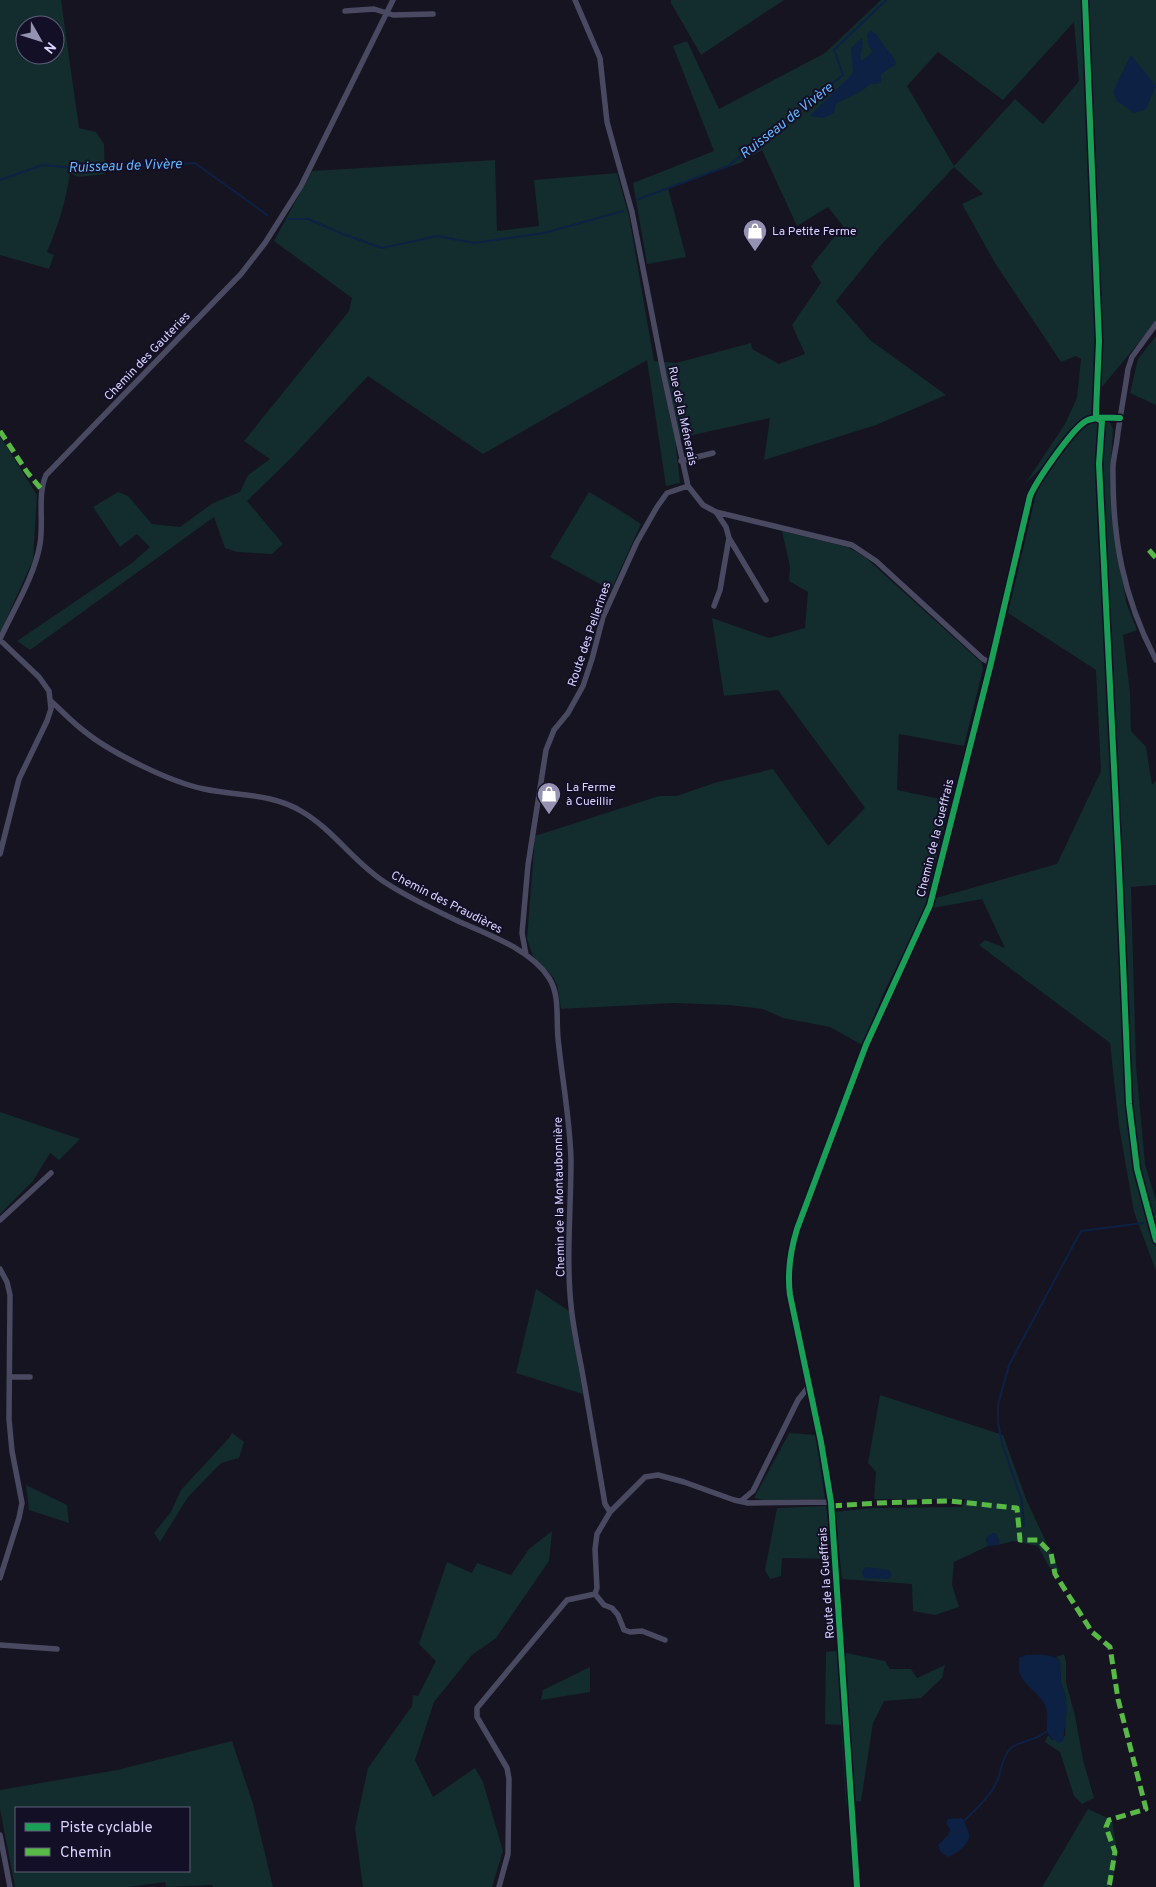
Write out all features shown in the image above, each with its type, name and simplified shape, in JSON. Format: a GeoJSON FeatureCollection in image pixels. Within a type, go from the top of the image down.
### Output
{"type":"FeatureCollection","features":[{"type":"Feature","properties":{"kind":"street","name":"Chemin des Gauteries"},"geometry":{"type":"LineString","coordinates":[[0,639],[35,563],[42,531],[42,490],[46,475],[241,274],[265,243],[301,186],[393,0]]}},
{"type":"Feature","properties":{"kind":"street","name":"Rue de la Ménerais"},"geometry":{"type":"LineString","coordinates":[[575,0],[600,58],[608,122],[632,212],[681,461],[688,486],[703,505],[716,512],[852,545],[876,561],[983,659],[991,663]]}},
{"type":"Feature","properties":{"kind":"street"},"geometry":{"type":"LineString","coordinates":[[345,11],[374,9],[393,15],[433,14]]}},
{"type":"Feature","properties":{"kind":"street"},"geometry":{"type":"LineString","coordinates":[[1156,324],[1132,356],[1128,368],[1113,465],[1116,531],[1120,565],[1130,603],[1156,660]]}},
{"type":"Feature","properties":{"kind":"street","name":"Chemin de la Gueffrais"},"geometry":{"type":"LineString","coordinates":[[790,1295],[788,1280],[789,1262],[797,1229],[866,1045],[930,905],[991,663],[1030,496],[1034,486],[1081,424],[1094,418],[1120,418]]}},
{"type":"Feature","properties":{"kind":"street"},"geometry":{"type":"LineString","coordinates":[[681,461],[713,453]]}},
{"type":"Feature","properties":{"kind":"street","name":"Route des Pellerines"},"geometry":{"type":"LineString","coordinates":[[526,955],[522,932],[528,865],[546,750],[551,736],[568,713],[583,686],[603,617],[637,542],[667,493],[688,486]]}},
{"type":"Feature","properties":{"kind":"street"},"geometry":{"type":"LineString","coordinates":[[716,512],[726,527],[729,538],[766,600]]}},
{"type":"Feature","properties":{"kind":"street"},"geometry":{"type":"LineString","coordinates":[[726,527],[730,520],[736,517]]}},
{"type":"Feature","properties":{"kind":"street"},"geometry":{"type":"LineString","coordinates":[[714,606],[720,590],[729,538]]}},
{"type":"Feature","properties":{"kind":"street"},"geometry":{"type":"LineString","coordinates":[[0,639],[39,677],[49,691],[51,701],[51,709],[47,721],[19,778],[0,854]]}},
{"type":"Feature","properties":{"kind":"street","name":"Chemin des Praudières"},"geometry":{"type":"LineString","coordinates":[[51,701],[84,732],[112,750],[155,772],[204,789],[254,795],[283,802],[300,810],[318,822],[359,863],[386,883],[526,955]]}},
{"type":"Feature","properties":{"kind":"street","name":"Chemin de la Montaubonnière"},"geometry":{"type":"LineString","coordinates":[[526,955],[544,972],[555,992],[558,1036],[569,1120],[571,1302],[605,1504],[610,1512]]}},
{"type":"Feature","properties":{"kind":"street"},"geometry":{"type":"LineString","coordinates":[[0,1220],[51,1173]]}},
{"type":"Feature","properties":{"kind":"street"},"geometry":{"type":"LineString","coordinates":[[0,1270],[7,1282],[10,1295],[9,1419],[12,1451],[22,1503],[20,1518],[0,1578]]}},
{"type":"Feature","properties":{"kind":"street","name":"Route de la Gueffrais"},"geometry":{"type":"LineString","coordinates":[[790,1295],[831,1502],[857,1887]]}},
{"type":"Feature","properties":{"kind":"street"},"geometry":{"type":"LineString","coordinates":[[10,1377],[30,1377]]}},
{"type":"Feature","properties":{"kind":"street"},"geometry":{"type":"LineString","coordinates":[[741,1502],[752,1491],[798,1400],[809,1386]]}},
{"type":"Feature","properties":{"kind":"street"},"geometry":{"type":"LineString","coordinates":[[595,1594],[597,1588],[595,1549],[597,1534],[610,1512],[645,1477],[658,1475],[741,1502],[831,1502]]}},
{"type":"Feature","properties":{"kind":"street"},"geometry":{"type":"LineString","coordinates":[[595,1594],[604,1605],[612,1608],[618,1615],[624,1630],[630,1632],[642,1631],[665,1640]]}},
{"type":"Feature","properties":{"kind":"street"},"geometry":{"type":"LineString","coordinates":[[499,1887],[508,1854],[509,1779],[507,1768],[477,1717],[476,1708],[567,1600],[595,1594]]}},
{"type":"Feature","properties":{"kind":"street"},"geometry":{"type":"LineString","coordinates":[[0,1645],[57,1649]]}},
{"type":"Feature","properties":{"kind":"street"},"geometry":{"type":"LineString","coordinates":[[0,1835],[10,1887]]}},
{"type":"Feature","properties":{"kind":"green space"},"geometry":{"type":"Polygon","coordinates":[[[0,0],[61,0],[63,15],[15,15],[15,65],[65,65],[65,28],[79,128],[96,132],[104,144],[105,174],[78,177],[70,173],[61,213],[47,252],[54,255],[49,269],[0,255],[0,0]]]}},
{"type":"Feature","properties":{"kind":"green space"},"geometry":{"type":"Polygon","coordinates":[[[671,0],[784,0],[701,55],[671,0]]]}},
{"type":"Feature","properties":{"kind":"green space"},"geometry":{"type":"Polygon","coordinates":[[[881,0],[1156,0],[1156,322],[1102,387],[1099,412],[1113,429],[1111,461],[1112,512],[1126,602],[1137,630],[1123,635],[1130,692],[1131,731],[1146,747],[1152,785],[1156,781],[1156,885],[1131,887],[1136,1066],[1145,1164],[1156,1201],[1156,1271],[1134,1212],[1119,1126],[1110,1043],[979,945],[985,940],[1005,948],[982,899],[933,908],[936,898],[1057,864],[1101,771],[1096,670],[1008,613],[1037,490],[1048,474],[1042,467],[1025,484],[1065,424],[1077,398],[1081,359],[1076,356],[1061,362],[995,263],[962,204],[983,194],[954,167],[882,244],[836,301],[870,340],[946,395],[876,425],[764,460],[770,418],[675,439],[680,483],[666,486],[647,360],[483,454],[368,376],[292,457],[247,501],[283,544],[272,554],[237,552],[225,548],[214,517],[30,650],[17,641],[132,563],[150,547],[137,534],[120,547],[93,507],[118,492],[128,496],[152,524],[180,527],[213,503],[240,492],[248,475],[270,459],[244,441],[349,311],[352,298],[274,241],[312,171],[495,160],[497,231],[539,226],[534,180],[617,173],[629,216],[654,361],[676,363],[751,343],[752,349],[779,364],[805,354],[792,325],[821,283],[811,266],[843,226],[828,207],[797,226],[762,150],[740,163],[668,188],[686,257],[647,264],[633,183],[714,151],[673,46],[687,41],[719,109],[825,53],[881,0]],[[1074,22],[1003,100],[938,52],[907,86],[954,166],[1015,99],[1043,124],[1079,81],[1074,22]]]}},
{"type":"Feature","properties":{"kind":"green space"},"geometry":{"type":"Polygon","coordinates":[[[1156,336],[1156,405],[1130,393],[1138,359],[1156,336]]]}},
{"type":"Feature","properties":{"kind":"green space"},"geometry":{"type":"Polygon","coordinates":[[[0,436],[37,495],[33,560],[0,633],[0,436]]]}},
{"type":"Feature","properties":{"kind":"green space"},"geometry":{"type":"Polygon","coordinates":[[[589,492],[641,524],[611,590],[550,557],[589,492]]]}},
{"type":"Feature","properties":{"kind":"green space"},"geometry":{"type":"Polygon","coordinates":[[[782,531],[848,547],[866,558],[982,663],[983,669],[964,746],[899,734],[897,790],[950,801],[923,915],[885,990],[862,1045],[830,1027],[783,1018],[763,1009],[729,1005],[673,1003],[561,1009],[557,985],[553,977],[533,956],[527,939],[535,836],[659,796],[677,796],[714,783],[773,769],[828,846],[865,808],[778,690],[724,696],[712,618],[769,638],[805,628],[808,592],[789,581],[790,567],[782,531]]]}},
{"type":"Feature","properties":{"kind":"green space"},"geometry":{"type":"Polygon","coordinates":[[[0,1112],[80,1139],[59,1160],[50,1153],[33,1181],[0,1214],[0,1112]]]}},
{"type":"Feature","properties":{"kind":"green space"},"geometry":{"type":"Polygon","coordinates":[[[536,1289],[569,1311],[583,1394],[516,1373],[536,1289]]]}},
{"type":"Feature","properties":{"kind":"green space"},"geometry":{"type":"Polygon","coordinates":[[[880,1395],[1003,1435],[1026,1499],[1060,1572],[1049,1567],[1038,1546],[1013,1541],[998,1545],[999,1540],[996,1534],[993,1533],[986,1539],[988,1546],[954,1562],[952,1585],[959,1607],[935,1615],[913,1611],[912,1584],[842,1579],[835,1512],[873,1508],[962,1507],[965,1499],[874,1499],[876,1472],[868,1463],[880,1395]]]}},
{"type":"Feature","properties":{"kind":"green space"},"geometry":{"type":"Polygon","coordinates":[[[232,1433],[244,1442],[239,1458],[221,1463],[188,1497],[160,1542],[154,1533],[171,1512],[181,1490],[232,1433]]]}},
{"type":"Feature","properties":{"kind":"green space"},"geometry":{"type":"Polygon","coordinates":[[[789,1433],[816,1435],[825,1499],[764,1500],[754,1498],[789,1433]]]}},
{"type":"Feature","properties":{"kind":"green space"},"geometry":{"type":"Polygon","coordinates":[[[26,1485],[67,1505],[69,1523],[29,1510],[26,1485]]]}},
{"type":"Feature","properties":{"kind":"green space"},"geometry":{"type":"Polygon","coordinates":[[[826,1506],[833,1559],[782,1558],[781,1576],[770,1579],[765,1570],[777,1508],[826,1506]]]}},
{"type":"Feature","properties":{"kind":"green space"},"geometry":{"type":"Polygon","coordinates":[[[552,1531],[549,1561],[496,1638],[472,1655],[434,1702],[415,1760],[433,1797],[475,1768],[483,1782],[503,1851],[492,1887],[363,1887],[355,1828],[368,1768],[412,1706],[413,1695],[418,1696],[436,1661],[419,1644],[447,1562],[472,1573],[477,1563],[511,1575],[529,1549],[552,1531]]]}},
{"type":"Feature","properties":{"kind":"green space"},"geometry":{"type":"Polygon","coordinates":[[[837,1651],[885,1661],[890,1669],[911,1669],[917,1678],[945,1665],[942,1678],[921,1698],[884,1701],[873,1723],[861,1801],[846,1803],[841,1725],[825,1724],[826,1652],[837,1651]]]}},
{"type":"Feature","properties":{"kind":"green space"},"geometry":{"type":"Polygon","coordinates":[[[1064,1654],[1066,1682],[1075,1716],[1083,1760],[1094,1798],[1082,1804],[1074,1796],[1060,1752],[1045,1742],[1048,1735],[1052,1740],[1065,1736],[1066,1698],[1061,1682],[1060,1661],[1056,1657],[1064,1654]]]}},
{"type":"Feature","properties":{"kind":"green space"},"geometry":{"type":"Polygon","coordinates":[[[590,1667],[590,1692],[541,1700],[543,1690],[590,1667]]]}},
{"type":"Feature","properties":{"kind":"green space"},"geometry":{"type":"Polygon","coordinates":[[[232,1741],[253,1804],[273,1887],[213,1887],[212,1885],[166,1887],[165,1882],[129,1887],[15,1887],[0,1809],[0,1790],[117,1770],[232,1741]]]}},
{"type":"Feature","properties":{"kind":"green space"},"geometry":{"type":"Polygon","coordinates":[[[1088,1809],[1112,1820],[1117,1851],[1112,1887],[1042,1887],[1088,1809]]]}},
{"type":"Feature","properties":{"kind":"water"},"geometry":{"type":"Polygon","coordinates":[[[871,31],[878,36],[893,56],[896,62],[895,65],[881,74],[881,82],[870,84],[863,90],[836,104],[834,113],[824,118],[810,116],[853,73],[851,48],[862,38],[861,61],[873,52],[869,47],[867,34],[871,31]]]}},
{"type":"Feature","properties":{"kind":"water"},"geometry":{"type":"Polygon","coordinates":[[[1131,55],[1156,86],[1146,109],[1134,113],[1117,101],[1113,92],[1131,55]]]}},
{"type":"Feature","properties":{"kind":"water"},"geometry":{"type":"Polygon","coordinates":[[[993,1533],[996,1534],[999,1540],[998,1545],[988,1546],[986,1540],[993,1533]]]}},
{"type":"Feature","properties":{"kind":"water"},"geometry":{"type":"Polygon","coordinates":[[[866,1567],[889,1570],[892,1575],[888,1579],[864,1578],[862,1571],[866,1567]]]}},
{"type":"Feature","properties":{"kind":"water"},"geometry":{"type":"Polygon","coordinates":[[[1026,1655],[1048,1656],[1060,1661],[1061,1682],[1066,1698],[1067,1710],[1063,1741],[1059,1743],[1047,1731],[1047,1711],[1045,1705],[1019,1672],[1019,1658],[1026,1655]]]}},
{"type":"Feature","properties":{"kind":"water"},"geometry":{"type":"Polygon","coordinates":[[[962,1818],[968,1830],[968,1841],[957,1852],[948,1857],[941,1852],[938,1845],[948,1835],[950,1830],[946,1823],[948,1819],[962,1818]]]}},
{"type":"Feature","properties":{"kind":"waterway","name":"Ruisseau de Vivère"},"geometry":{"type":"LineString","coordinates":[[636,200],[728,166],[843,75],[834,50],[886,0]]}},
{"type":"Feature","properties":{"kind":"waterway","name":"Ruisseau de Vivère"},"geometry":{"type":"LineString","coordinates":[[0,180],[42,165],[87,169],[195,163],[267,215]]}},
{"type":"Feature","properties":{"kind":"waterway","name":"Ruisseau de Vivère"},"geometry":{"type":"LineString","coordinates":[[289,219],[308,219],[382,248],[437,236],[474,243],[544,233],[623,211]]}},
{"type":"Feature","properties":{"kind":"waterway"},"geometry":{"type":"LineString","coordinates":[[1024,1526],[1022,1501],[1002,1443],[998,1422],[998,1405],[1009,1365],[1081,1231],[1143,1223]]}},
{"type":"Feature","properties":{"kind":"waterway"},"geometry":{"type":"LineString","coordinates":[[964,1821],[992,1791],[1007,1753],[1020,1743],[1042,1735],[1047,1731]]}},
{"type":"Feature","properties":{"kind":"marked path"},"geometry":{"type":"LineString","coordinates":[[0,431],[27,472],[42,490]]}},
{"type":"Feature","properties":{"kind":"marked path"},"geometry":{"type":"LineString","coordinates":[[1149,550],[1156,558]]}},
{"type":"Feature","properties":{"kind":"marked path"},"geometry":{"type":"LineString","coordinates":[[832,1506],[949,1501],[1017,1508],[1020,1540],[1038,1540],[1051,1553],[1055,1574],[1092,1632],[1110,1647],[1118,1699],[1146,1809],[1109,1820],[1106,1827],[1115,1852],[1109,1887]]}},
{"type":"Feature","properties":{"kind":"cycle path"},"geometry":{"type":"LineString","coordinates":[[1085,0],[1099,341],[1096,418],[1102,421],[1099,464],[1129,1104],[1137,1169],[1156,1240]]}},
{"type":"Feature","properties":{"kind":"cycle path"},"geometry":{"type":"LineString","coordinates":[[857,1887],[831,1502],[821,1442],[790,1295],[789,1270],[791,1254],[797,1229],[866,1045],[930,905],[991,663],[1030,496],[1055,456],[1080,426],[1094,418],[1120,418]]}},
{"type":"Feature","properties":{"kind":"place","name":"La Petite Ferme"},"geometry":{"type":"Point","coordinates":[755,252]}},
{"type":"Feature","properties":{"kind":"place","name":"La Ferme à Cueillir"},"geometry":{"type":"Point","coordinates":[549,815]}}]}
